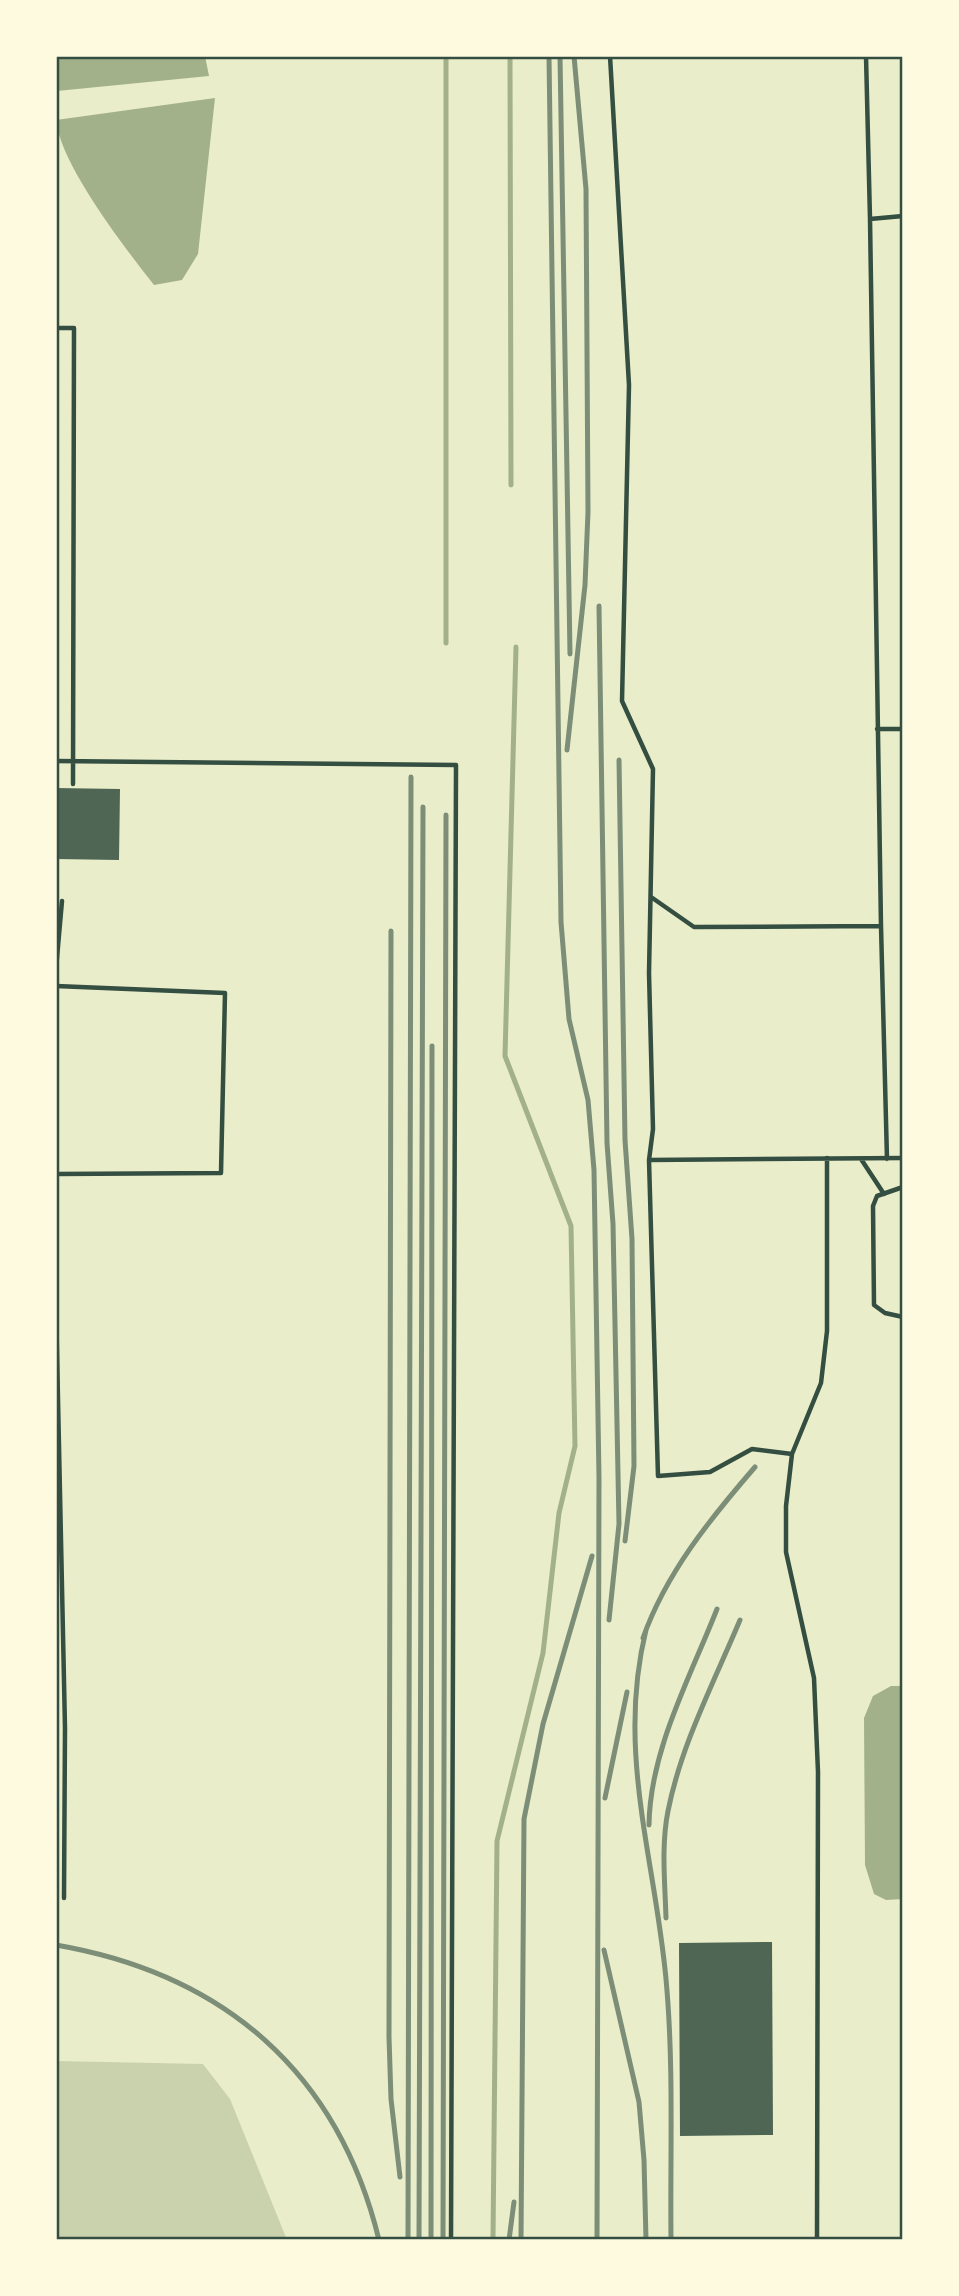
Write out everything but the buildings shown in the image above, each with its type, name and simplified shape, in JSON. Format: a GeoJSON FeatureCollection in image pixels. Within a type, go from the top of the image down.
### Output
{"type":"FeatureCollection","features":[{"type":"Feature","properties":{"kind":"lane"},"geometry":{"type":"LineString","coordinates":[[610,56],[629,385],[622,701],[653,769],[649,973],[653,1129],[649,1160],[658,1476],[710,1472],[752,1449],[792,1454]]}},
{"type":"Feature","properties":{"kind":"lane"},"geometry":{"type":"LineString","coordinates":[[866,56],[887,1159]]}},
{"type":"Feature","properties":{"kind":"lane"},"geometry":{"type":"LineString","coordinates":[[870,219],[903,216]]}},
{"type":"Feature","properties":{"kind":"lane"},"geometry":{"type":"LineString","coordinates":[[56,328],[74,328],[74,784]]}},
{"type":"Feature","properties":{"kind":"lane"},"geometry":{"type":"LineString","coordinates":[[877,729],[901,729]]}},
{"type":"Feature","properties":{"kind":"lane"},"geometry":{"type":"LineString","coordinates":[[56,761],[456,765],[451,2240]]}},
{"type":"Feature","properties":{"kind":"lane"},"geometry":{"type":"LineString","coordinates":[[650,897],[694,927],[881,926]]}},
{"type":"Feature","properties":{"kind":"lane"},"geometry":{"type":"LineString","coordinates":[[56,969],[62,901]]}},
{"type":"Feature","properties":{"kind":"lane"},"geometry":{"type":"LineString","coordinates":[[56,986],[225,993],[221,1173],[56,1174]]}},
{"type":"Feature","properties":{"kind":"lane"},"geometry":{"type":"LineString","coordinates":[[817,2240],[818,1772],[814,1678],[786,1552],[786,1506],[792,1454],[821,1383],[827,1331],[827,1158]]}},
{"type":"Feature","properties":{"kind":"lane"},"geometry":{"type":"LineString","coordinates":[[861,1158],[884,1194]]}},
{"type":"Feature","properties":{"kind":"lane"},"geometry":{"type":"LineString","coordinates":[[649,1160],[903,1158]]}},
{"type":"Feature","properties":{"kind":"lane"},"geometry":{"type":"LineString","coordinates":[[903,1187],[877,1196],[873,1206],[874,1305],[885,1313],[903,1317]]}},
{"type":"Feature","properties":{"kind":"lane"},"geometry":{"type":"LineString","coordinates":[[56,1305],[65,1728],[64,1898]]}},
{"type":"Feature","properties":{"kind":"lane"},"geometry":{"type":"LineString","coordinates":[[56,1728],[65,1728]]}},
{"type":"Feature","properties":{"kind":"shaded area"},"geometry":{"type":"Polygon","coordinates":[[[56,56],[205,56],[209,76],[57,91],[56,56]]]}},
{"type":"Feature","properties":{"kind":"shaded area"},"geometry":{"type":"Polygon","coordinates":[[[215,98],[198,254],[182,280],[154,285],[111,228],[81,182],[60,138],[56,120],[215,98]]]}},
{"type":"Feature","properties":{"kind":"shaded area"},"geometry":{"type":"Polygon","coordinates":[[[891,1686],[903,1686],[903,1899],[886,1900],[874,1894],[865,1865],[864,1718],[873,1696],[891,1686]]]}},
{"type":"Feature","properties":{"kind":"shaded area"},"geometry":{"type":"Polygon","coordinates":[[[56,2061],[203,2064],[230,2099],[287,2240],[56,2240],[56,2061]]]}},
{"type":"Feature","properties":{"kind":"waterway"},"geometry":{"type":"LineString","coordinates":[[446,56],[446,643]]}},
{"type":"Feature","properties":{"kind":"waterway"},"geometry":{"type":"LineString","coordinates":[[510,56],[511,485]]}},
{"type":"Feature","properties":{"kind":"waterway"},"geometry":{"type":"LineString","coordinates":[[493,2240],[497,1841],[543,1653],[559,1513],[575,1446],[571,1226],[505,1056],[516,647]]}},
{"type":"Feature","properties":{"kind":"railway"},"geometry":{"type":"LineString","coordinates":[[549,56],[561,922],[569,1019],[588,1100],[594,1170],[599,1478],[597,2240]]}},
{"type":"Feature","properties":{"kind":"railway"},"geometry":{"type":"LineString","coordinates":[[560,56],[570,654]]}},
{"type":"Feature","properties":{"kind":"railway"},"geometry":{"type":"LineString","coordinates":[[567,750],[585,585],[588,512],[586,189],[574,56]]}},
{"type":"Feature","properties":{"kind":"railway"},"geometry":{"type":"LineString","coordinates":[[599,606],[607,1143],[613,1224],[619,1524],[609,1620]]}},
{"type":"Feature","properties":{"kind":"railway"},"geometry":{"type":"LineString","coordinates":[[619,760],[625,1140],[632,1239],[634,1466],[625,1541]]}},
{"type":"Feature","properties":{"kind":"railway"},"geometry":{"type":"LineString","coordinates":[[408,2240],[411,777]]}},
{"type":"Feature","properties":{"kind":"railway"},"geometry":{"type":"LineString","coordinates":[[419,2240],[423,807]]}},
{"type":"Feature","properties":{"kind":"railway"},"geometry":{"type":"LineString","coordinates":[[443,2240],[446,815]]}},
{"type":"Feature","properties":{"kind":"railway"},"geometry":{"type":"LineString","coordinates":[[391,931],[389,2037],[391,2099],[400,2177]]}},
{"type":"Feature","properties":{"kind":"railway"},"geometry":{"type":"LineString","coordinates":[[431,2240],[432,1046]]}},
{"type":"Feature","properties":{"kind":"railway"},"geometry":{"type":"LineString","coordinates":[[643,1638],[677,1569],[706,1527],[755,1467]]}},
{"type":"Feature","properties":{"kind":"railway"},"geometry":{"type":"LineString","coordinates":[[521,2240],[524,1819],[543,1724],[592,1556]]}},
{"type":"Feature","properties":{"kind":"railway"},"geometry":{"type":"LineString","coordinates":[[649,1825],[656,1769],[664,1742],[717,1609]]}},
{"type":"Feature","properties":{"kind":"railway"},"geometry":{"type":"LineString","coordinates":[[666,1918],[665,1838],[674,1786],[699,1714],[740,1620]]}},
{"type":"Feature","properties":{"kind":"railway"},"geometry":{"type":"LineString","coordinates":[[646,1630],[638,1675],[636,1762],[666,1979],[671,2076],[671,2240]]}},
{"type":"Feature","properties":{"kind":"railway"},"geometry":{"type":"LineString","coordinates":[[605,1798],[627,1692]]}},
{"type":"Feature","properties":{"kind":"railway"},"geometry":{"type":"LineString","coordinates":[[56,1945],[116,1959],[172,1980],[221,2007],[265,2040],[303,2080],[335,2127],[360,2180],[379,2240]]}},
{"type":"Feature","properties":{"kind":"railway"},"geometry":{"type":"LineString","coordinates":[[604,1950],[639,2102],[646,2240]]}},
{"type":"Feature","properties":{"kind":"railway"},"geometry":{"type":"LineString","coordinates":[[509,2240],[514,2202]]}}]}
